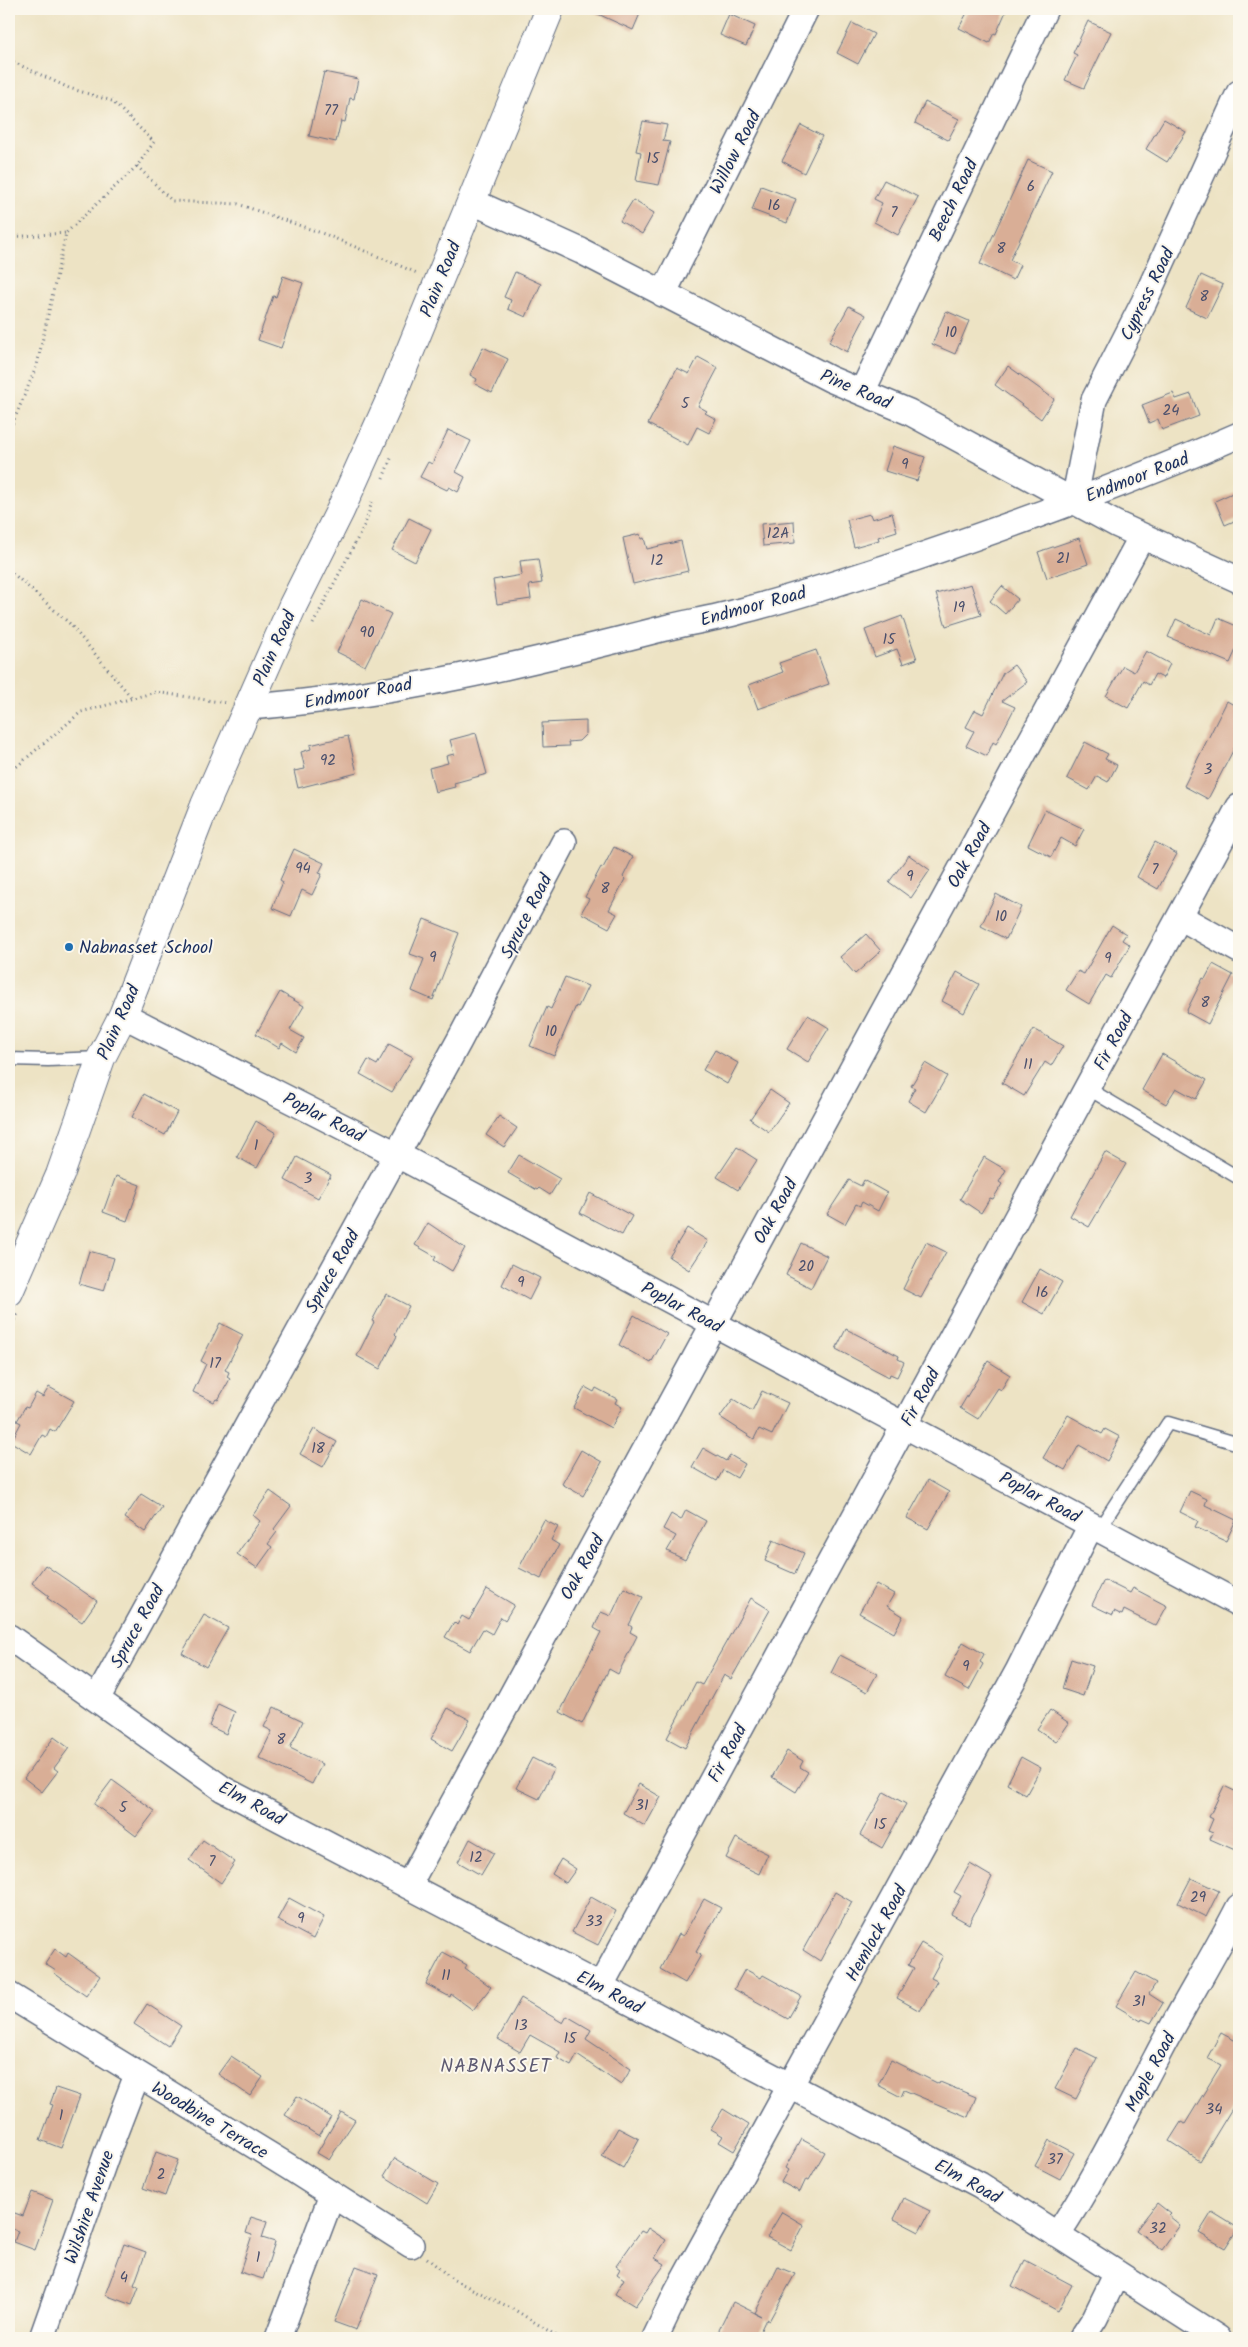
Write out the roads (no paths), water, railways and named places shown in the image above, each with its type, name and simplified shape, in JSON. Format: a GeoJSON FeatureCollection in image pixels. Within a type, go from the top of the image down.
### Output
{"type":"FeatureCollection","features":[{"type":"Feature","properties":{"kind":"main road","name":"Plain Road"},"geometry":{"type":"LineString","coordinates":[[9,1292],[60,1175],[101,1058],[122,1015],[205,805],[293,605],[340,511],[390,400],[550,9]]}},
{"type":"Feature","properties":{"kind":"street","name":"Willow Road"},"geometry":{"type":"LineString","coordinates":[[663,294],[806,9]]}},
{"type":"Feature","properties":{"kind":"street","name":"Beech Road"},"geometry":{"type":"LineString","coordinates":[[862,392],[1045,9]]}},
{"type":"Feature","properties":{"kind":"street","name":"Cypress Road"},"geometry":{"type":"LineString","coordinates":[[1074,501],[1094,400],[1144,302],[1239,93]]}},
{"type":"Feature","properties":{"kind":"street","name":"Pine Road"},"geometry":{"type":"LineString","coordinates":[[472,201],[581,251],[830,379],[909,412],[1142,536],[1239,580]]}},
{"type":"Feature","properties":{"kind":"street","name":"Endmoor Road"},"geometry":{"type":"LineString","coordinates":[[248,707],[303,703],[358,695],[585,650],[667,628],[741,612],[898,563],[1074,501],[1239,435]]}},
{"type":"Feature","properties":{"kind":"street","name":"Oak Road"},"geometry":{"type":"LineString","coordinates":[[408,1886],[1142,536]]}},
{"type":"Feature","properties":{"kind":"street","name":"Fir Road"},"geometry":{"type":"LineString","coordinates":[[600,1987],[1239,807]]}},
{"type":"Feature","properties":{"kind":"street","name":"Spruce Road"},"geometry":{"type":"LineString","coordinates":[[97,1699],[508,951],[564,842]]}},
{"type":"Feature","properties":{"kind":"street"},"geometry":{"type":"LineString","coordinates":[[1180,917],[1239,950]]}},
{"type":"Feature","properties":{"kind":"street","name":"Poplar Road"},"geometry":{"type":"LineString","coordinates":[[122,1015],[396,1154],[1239,1604]]}},
{"type":"Feature","properties":{"kind":"street","name":"Hemlock Road"},"geometry":{"type":"LineString","coordinates":[[655,2338],[677,2292],[791,2087],[1095,1527]]}},
{"type":"Feature","properties":{"kind":"street","name":"Elm Road"},"geometry":{"type":"LineString","coordinates":[[9,1637],[223,1788],[980,2185],[1218,2338]]}},
{"type":"Feature","properties":{"kind":"street","name":"Maple Road"},"geometry":{"type":"LineString","coordinates":[[1057,2235],[1084,2195],[1114,2141],[1157,2056],[1239,1907]]}},
{"type":"Feature","properties":{"kind":"street","name":"Woodbine Terrace"},"geometry":{"type":"LineString","coordinates":[[9,1995],[411,2245]]}},
{"type":"Feature","properties":{"kind":"street","name":"Wilshire Avenue"},"geometry":{"type":"LineString","coordinates":[[42,2338],[106,2153],[137,2075]]}},
{"type":"Feature","properties":{"kind":"street"},"geometry":{"type":"LineString","coordinates":[[278,2338],[332,2195]]}},
{"type":"Feature","properties":{"kind":"street"},"geometry":{"type":"LineString","coordinates":[[1082,2338],[1095,2318],[1117,2273]]}},
{"type":"Feature","properties":{"kind":"lane"},"geometry":{"type":"LineString","coordinates":[[9,1059],[101,1058]]}},
{"type":"Feature","properties":{"kind":"lane"},"geometry":{"type":"LineString","coordinates":[[1087,1088],[1239,1178]]}},
{"type":"Feature","properties":{"kind":"lane"},"geometry":{"type":"LineString","coordinates":[[1095,1527],[1168,1423],[1239,1444]]}},
{"type":"Feature","properties":{"kind":"place","name":"Nabnasset School"},"geometry":{"type":"Point","coordinates":[69,947]}},
{"type":"Feature","properties":{"kind":"district","name":"NABNASSET"},"geometry":{"type":"Point","coordinates":[496,2065]}}]}
